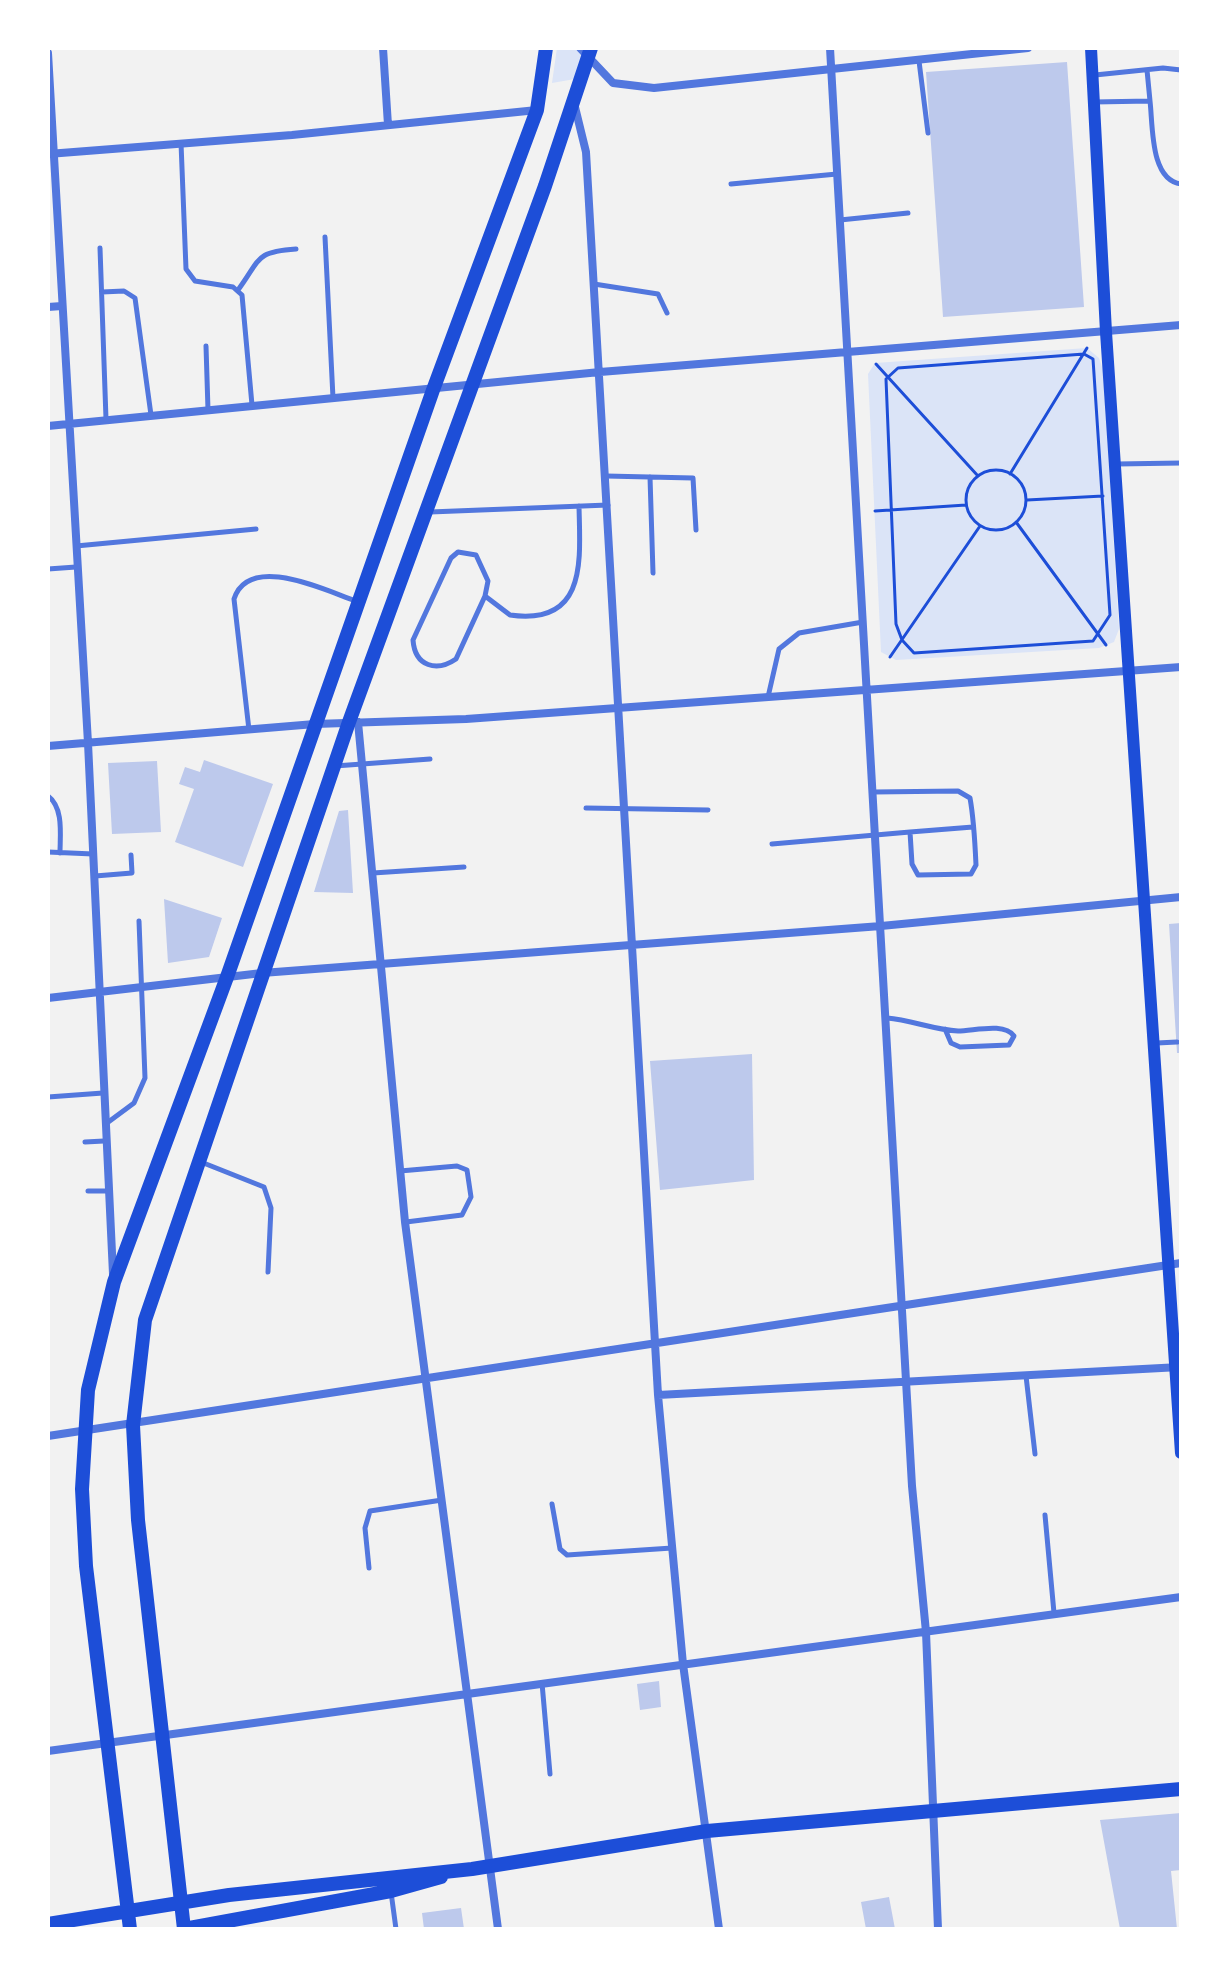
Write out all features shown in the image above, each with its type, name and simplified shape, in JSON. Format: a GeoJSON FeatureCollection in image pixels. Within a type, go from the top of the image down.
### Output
{"type":"FeatureCollection","features":[{"type":"Feature","properties":{"kind":"main road"},"geometry":{"type":"LineString","coordinates":[[130,1929],[86,1566],[83,1432],[88,1390],[114,1282],[227,977],[433,390],[537,110],[546,48]]}},
{"type":"Feature","properties":{"kind":"main road"},"geometry":{"type":"LineString","coordinates":[[1091,48],[1106,332],[1174,1264],[1181,1453]]}},
{"type":"Feature","properties":{"kind":"main road"},"geometry":{"type":"LineString","coordinates":[[587,51],[574,102],[469,386],[262,973],[201,1162],[145,1320],[133,1425],[138,1520],[159,1735],[184,1929],[391,1891],[489,1865],[707,1831],[1181,1789]]}},
{"type":"Feature","properties":{"kind":"main road"},"geometry":{"type":"LineString","coordinates":[[48,1924],[181,1902],[389,1875],[472,1869]]}},
{"type":"Feature","properties":{"kind":"street"},"geometry":{"type":"LineString","coordinates":[[383,48],[388,125]]}},
{"type":"Feature","properties":{"kind":"street"},"geometry":{"type":"LineString","coordinates":[[830,48],[901,1304],[926,1632],[938,1929]]}},
{"type":"Feature","properties":{"kind":"street"},"geometry":{"type":"LineString","coordinates":[[587,51],[613,83],[632,87],[696,86],[1028,48]]}},
{"type":"Feature","properties":{"kind":"street"},"geometry":{"type":"LineString","coordinates":[[48,53],[50,154],[88,743],[104,1141],[114,1282]]}},
{"type":"Feature","properties":{"kind":"street"},"geometry":{"type":"LineString","coordinates":[[574,102],[586,152],[658,1395],[683,1664],[719,1929]]}},
{"type":"Feature","properties":{"kind":"street"},"geometry":{"type":"LineString","coordinates":[[50,154],[537,110]]}},
{"type":"Feature","properties":{"kind":"street"},"geometry":{"type":"LineString","coordinates":[[48,307],[62,306]]}},
{"type":"Feature","properties":{"kind":"street"},"geometry":{"type":"LineString","coordinates":[[48,426],[600,372],[1181,325]]}},
{"type":"Feature","properties":{"kind":"street"},"geometry":{"type":"LineString","coordinates":[[48,746],[315,724],[619,707],[1181,667]]}},
{"type":"Feature","properties":{"kind":"street"},"geometry":{"type":"LineString","coordinates":[[353,722],[362,764],[405,1222],[498,1929]]}},
{"type":"Feature","properties":{"kind":"street"},"geometry":{"type":"LineString","coordinates":[[48,998],[262,973],[881,926],[1181,897]]}},
{"type":"Feature","properties":{"kind":"street"},"geometry":{"type":"LineString","coordinates":[[48,1436],[1174,1264]]}},
{"type":"Feature","properties":{"kind":"street"},"geometry":{"type":"LineString","coordinates":[[658,1395],[1178,1368]]}},
{"type":"Feature","properties":{"kind":"street"},"geometry":{"type":"LineString","coordinates":[[48,1751],[1181,1597]]}},
{"type":"Feature","properties":{"kind":"lane"},"geometry":{"type":"LineString","coordinates":[[919,61],[928,133]]}},
{"type":"Feature","properties":{"kind":"lane"},"geometry":{"type":"LineString","coordinates":[[1147,70],[1159,167],[1170,181],[1181,184]]}},
{"type":"Feature","properties":{"kind":"lane"},"geometry":{"type":"LineString","coordinates":[[1092,75],[1181,70]]}},
{"type":"Feature","properties":{"kind":"lane"},"geometry":{"type":"LineString","coordinates":[[1093,103],[1150,101]]}},
{"type":"Feature","properties":{"kind":"lane"},"geometry":{"type":"LineString","coordinates":[[181,143],[186,269],[190,277],[203,285],[238,290]]}},
{"type":"Feature","properties":{"kind":"lane"},"geometry":{"type":"LineString","coordinates":[[731,184],[837,174]]}},
{"type":"Feature","properties":{"kind":"lane"},"geometry":{"type":"LineString","coordinates":[[839,221],[908,213]]}},
{"type":"Feature","properties":{"kind":"lane"},"geometry":{"type":"LineString","coordinates":[[325,237],[333,398]]}},
{"type":"Feature","properties":{"kind":"lane"},"geometry":{"type":"LineString","coordinates":[[100,248],[106,419]]}},
{"type":"Feature","properties":{"kind":"lane"},"geometry":{"type":"LineString","coordinates":[[238,290],[258,258],[269,251],[296,249]]}},
{"type":"Feature","properties":{"kind":"lane"},"geometry":{"type":"LineString","coordinates":[[594,284],[658,294],[667,313]]}},
{"type":"Feature","properties":{"kind":"lane"},"geometry":{"type":"LineString","coordinates":[[238,290],[246,312],[252,406]]}},
{"type":"Feature","properties":{"kind":"lane"},"geometry":{"type":"LineString","coordinates":[[102,292],[124,291],[135,298],[151,415]]}},
{"type":"Feature","properties":{"kind":"lane"},"geometry":{"type":"LineString","coordinates":[[206,346],[208,410]]}},
{"type":"Feature","properties":{"kind":"lane"},"geometry":{"type":"LineString","coordinates":[[1116,464],[1181,463]]}},
{"type":"Feature","properties":{"kind":"lane"},"geometry":{"type":"LineString","coordinates":[[606,476],[693,478],[696,530]]}},
{"type":"Feature","properties":{"kind":"lane"},"geometry":{"type":"LineString","coordinates":[[650,477],[653,573]]}},
{"type":"Feature","properties":{"kind":"lane"},"geometry":{"type":"LineString","coordinates":[[425,512],[608,505]]}},
{"type":"Feature","properties":{"kind":"lane"},"geometry":{"type":"LineString","coordinates":[[485,596],[510,615],[518,616],[552,611],[562,605],[572,593],[580,568],[579,506]]}},
{"type":"Feature","properties":{"kind":"lane"},"geometry":{"type":"LineString","coordinates":[[75,546],[256,529]]}},
{"type":"Feature","properties":{"kind":"lane"},"geometry":{"type":"LineString","coordinates":[[458,552],[476,555],[481,561],[488,581],[485,596],[456,659],[437,668],[428,666],[414,649],[413,640],[451,558],[458,552]]}},
{"type":"Feature","properties":{"kind":"lane"},"geometry":{"type":"LineString","coordinates":[[48,569],[76,567]]}},
{"type":"Feature","properties":{"kind":"lane"},"geometry":{"type":"LineString","coordinates":[[249,730],[234,599],[238,586],[250,578],[276,577],[357,601]]}},
{"type":"Feature","properties":{"kind":"lane"},"geometry":{"type":"LineString","coordinates":[[768,697],[779,649],[799,633],[864,622]]}},
{"type":"Feature","properties":{"kind":"lane"},"geometry":{"type":"LineString","coordinates":[[335,766],[430,759]]}},
{"type":"Feature","properties":{"kind":"lane"},"geometry":{"type":"LineString","coordinates":[[874,792],[966,793],[970,798],[976,865],[971,874],[918,875],[912,864],[910,832]]}},
{"type":"Feature","properties":{"kind":"lane"},"geometry":{"type":"LineString","coordinates":[[48,796],[56,802],[59,812],[60,853]]}},
{"type":"Feature","properties":{"kind":"lane"},"geometry":{"type":"LineString","coordinates":[[586,808],[708,810]]}},
{"type":"Feature","properties":{"kind":"lane"},"geometry":{"type":"LineString","coordinates":[[772,844],[973,827]]}},
{"type":"Feature","properties":{"kind":"lane"},"geometry":{"type":"LineString","coordinates":[[48,852],[93,854]]}},
{"type":"Feature","properties":{"kind":"lane"},"geometry":{"type":"LineString","coordinates":[[94,876],[132,873],[131,855]]}},
{"type":"Feature","properties":{"kind":"lane"},"geometry":{"type":"LineString","coordinates":[[372,873],[464,867]]}},
{"type":"Feature","properties":{"kind":"lane"},"geometry":{"type":"LineString","coordinates":[[104,1125],[134,1103],[145,1078],[139,921]]}},
{"type":"Feature","properties":{"kind":"lane"},"geometry":{"type":"LineString","coordinates":[[887,1018],[945,1029],[1004,1029],[1014,1036],[1009,1045],[960,1047],[951,1043],[945,1029]]}},
{"type":"Feature","properties":{"kind":"lane"},"geometry":{"type":"LineString","coordinates":[[1156,1043],[1177,1042]]}},
{"type":"Feature","properties":{"kind":"lane"},"geometry":{"type":"LineString","coordinates":[[48,1097],[103,1093]]}},
{"type":"Feature","properties":{"kind":"lane"},"geometry":{"type":"LineString","coordinates":[[85,1142],[104,1141]]}},
{"type":"Feature","properties":{"kind":"lane"},"geometry":{"type":"LineString","coordinates":[[201,1162],[264,1187],[271,1208],[268,1272]]}},
{"type":"Feature","properties":{"kind":"lane"},"geometry":{"type":"LineString","coordinates":[[400,1171],[457,1166],[467,1170],[471,1197],[462,1215],[405,1222]]}},
{"type":"Feature","properties":{"kind":"lane"},"geometry":{"type":"LineString","coordinates":[[88,1191],[107,1191]]}},
{"type":"Feature","properties":{"kind":"lane"},"geometry":{"type":"LineString","coordinates":[[1026,1376],[1035,1454]]}},
{"type":"Feature","properties":{"kind":"lane"},"geometry":{"type":"LineString","coordinates":[[369,1568],[365,1528],[370,1511],[443,1499]]}},
{"type":"Feature","properties":{"kind":"lane"},"geometry":{"type":"LineString","coordinates":[[552,1504],[560,1549],[567,1555],[672,1548]]}},
{"type":"Feature","properties":{"kind":"lane"},"geometry":{"type":"LineString","coordinates":[[1045,1515],[1054,1614]]}},
{"type":"Feature","properties":{"kind":"lane"},"geometry":{"type":"LineString","coordinates":[[542,1683],[550,1774]]}},
{"type":"Feature","properties":{"kind":"lane"},"geometry":{"type":"LineString","coordinates":[[389,1875],[396,1929]]}},
{"type":"Feature","properties":{"kind":"path"},"geometry":{"type":"LineString","coordinates":[[1010,474],[1087,348]]}},
{"type":"Feature","properties":{"kind":"path"},"geometry":{"type":"LineString","coordinates":[[1084,354],[1093,359],[1110,615],[1093,641],[914,653],[902,640],[896,624],[887,376],[898,368],[1084,354]]}},
{"type":"Feature","properties":{"kind":"path"},"geometry":{"type":"LineString","coordinates":[[875,363],[978,476]]}},
{"type":"Feature","properties":{"kind":"path"},"geometry":{"type":"LineString","coordinates":[[994,470],[1010,474],[1022,485],[1026,500],[1016,522],[999,530],[980,526],[966,505],[968,489],[978,476],[994,470]]}},
{"type":"Feature","properties":{"kind":"path"},"geometry":{"type":"LineString","coordinates":[[1026,500],[1111,496]]}},
{"type":"Feature","properties":{"kind":"path"},"geometry":{"type":"LineString","coordinates":[[875,511],[966,505]]}},
{"type":"Feature","properties":{"kind":"path"},"geometry":{"type":"LineString","coordinates":[[1016,522],[1106,645]]}},
{"type":"Feature","properties":{"kind":"path"},"geometry":{"type":"LineString","coordinates":[[890,657],[980,526]]}},
{"type":"Feature","properties":{"kind":"shaded area"},"geometry":{"type":"Polygon","coordinates":[[[557,48],[585,48],[575,79],[552,83],[557,48]]]}},
{"type":"Feature","properties":{"kind":"shaded area"},"geometry":{"type":"Polygon","coordinates":[[[1087,348],[1099,358],[1103,370],[1119,629],[1114,642],[1099,648],[896,660],[881,652],[868,374],[875,363],[1087,348]]]}},
{"type":"Feature","properties":{"kind":"building"},"geometry":{"type":"Polygon","coordinates":[[[1067,62],[1084,307],[943,317],[926,72],[1067,62]]]}},
{"type":"Feature","properties":{"kind":"building"},"geometry":{"type":"Polygon","coordinates":[[[204,760],[273,784],[243,867],[175,842],[194,789],[179,784],[185,767],[200,772],[204,760]]]}},
{"type":"Feature","properties":{"kind":"building"},"geometry":{"type":"Polygon","coordinates":[[[157,761],[161,832],[112,834],[108,763],[157,761]]]}},
{"type":"Feature","properties":{"kind":"building"},"geometry":{"type":"Polygon","coordinates":[[[348,810],[353,893],[314,892],[339,811],[348,810]]]}},
{"type":"Feature","properties":{"kind":"building"},"geometry":{"type":"Polygon","coordinates":[[[164,899],[222,918],[209,957],[168,963],[164,899]]]}},
{"type":"Feature","properties":{"kind":"building"},"geometry":{"type":"Polygon","coordinates":[[[1181,923],[1181,1053],[1177,1053],[1169,924],[1181,923]]]}},
{"type":"Feature","properties":{"kind":"building"},"geometry":{"type":"Polygon","coordinates":[[[752,1054],[754,1180],[660,1190],[650,1061],[752,1054]]]}},
{"type":"Feature","properties":{"kind":"building"},"geometry":{"type":"Polygon","coordinates":[[[659,1681],[661,1707],[640,1710],[637,1684],[659,1681]]]}},
{"type":"Feature","properties":{"kind":"building"},"geometry":{"type":"Polygon","coordinates":[[[1181,1813],[1181,1870],[1171,1871],[1177,1929],[1120,1929],[1100,1820],[1181,1813]]]}},
{"type":"Feature","properties":{"kind":"building"},"geometry":{"type":"Polygon","coordinates":[[[889,1897],[895,1929],[866,1929],[861,1902],[889,1897]]]}},
{"type":"Feature","properties":{"kind":"building"},"geometry":{"type":"Polygon","coordinates":[[[461,1908],[464,1929],[424,1929],[422,1913],[461,1908]]]}}]}
